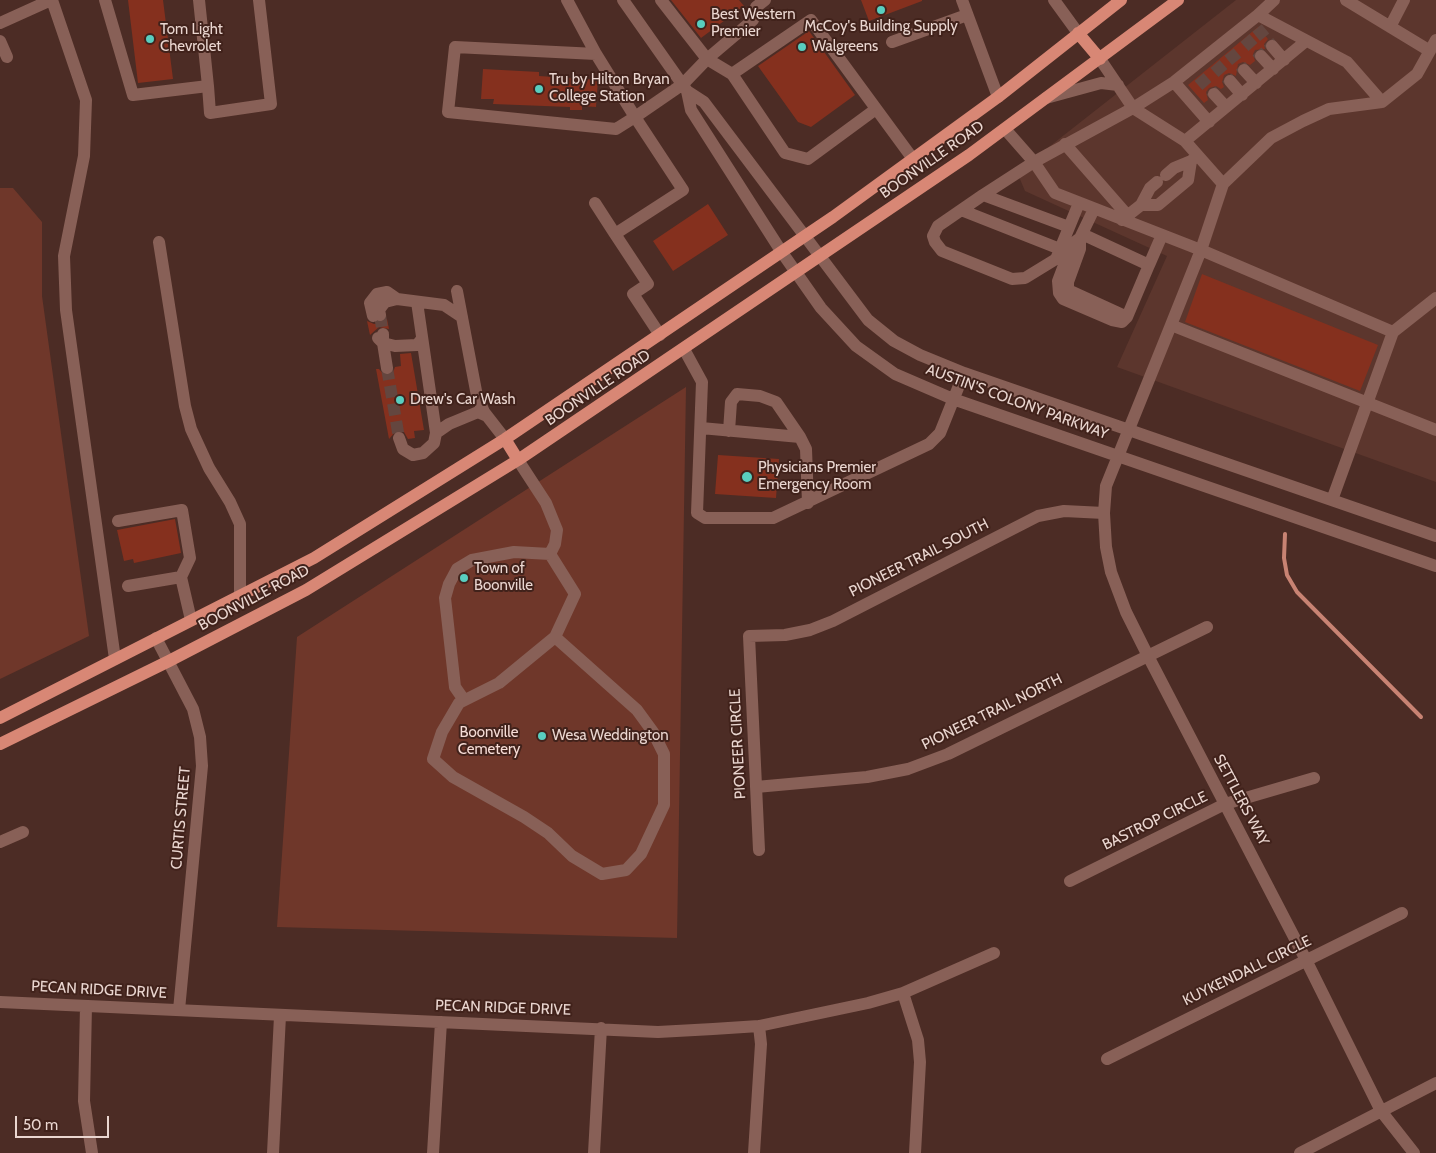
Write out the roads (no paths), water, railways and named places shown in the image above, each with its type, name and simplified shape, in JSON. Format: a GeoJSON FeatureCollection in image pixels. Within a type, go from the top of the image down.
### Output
{"type":"FeatureCollection","features":[{"type":"Feature","properties":{"kind":"main road","name":"BOONVILLE ROAD"},"geometry":{"type":"LineString","coordinates":[[0,718],[314,558],[505,439],[660,335],[913,159],[998,97],[1121,0]]}},
{"type":"Feature","properties":{"kind":"main road","name":"BOONVILLE ROAD"},"geometry":{"type":"LineString","coordinates":[[0,744],[169,661],[306,590],[518,460],[820,258],[1005,128],[1178,0]]}},
{"type":"Feature","properties":{"kind":"main road"},"geometry":{"type":"LineString","coordinates":[[1078,33],[1100,58]]}},
{"type":"Feature","properties":{"kind":"main road"},"geometry":{"type":"LineString","coordinates":[[505,439],[518,460]]}},
{"type":"Feature","properties":{"kind":"street"},"geometry":{"type":"LineString","coordinates":[[0,23],[52,0],[86,100],[84,156],[64,256],[66,310],[115,659]]}},
{"type":"Feature","properties":{"kind":"street"},"geometry":{"type":"LineString","coordinates":[[105,0],[133,95],[208,86]]}},
{"type":"Feature","properties":{"kind":"street"},"geometry":{"type":"LineString","coordinates":[[199,0],[210,112],[271,104],[260,0]]}},
{"type":"Feature","properties":{"kind":"street"},"geometry":{"type":"LineString","coordinates":[[567,0],[596,54],[683,190],[615,234]]}},
{"type":"Feature","properties":{"kind":"street","name":"AUSTIN'S COLONY PARKWAY"},"geometry":{"type":"LineString","coordinates":[[622,0],[685,88],[704,102],[868,320],[894,341],[920,355],[964,373],[1436,536]]}},
{"type":"Feature","properties":{"kind":"street"},"geometry":{"type":"LineString","coordinates":[[661,0],[707,59],[732,74],[785,152],[808,159],[876,109]]}},
{"type":"Feature","properties":{"kind":"street"},"geometry":{"type":"LineString","coordinates":[[596,54],[454,48],[448,112],[616,129],[685,88],[707,59],[753,20],[756,7],[765,0]]}},
{"type":"Feature","properties":{"kind":"street"},"geometry":{"type":"LineString","coordinates":[[962,0],[998,97]]}},
{"type":"Feature","properties":{"kind":"street"},"geometry":{"type":"LineString","coordinates":[[1054,0],[1078,33]]}},
{"type":"Feature","properties":{"kind":"street"},"geometry":{"type":"LineString","coordinates":[[1079,202],[1056,260],[1018,280],[942,251],[933,236],[938,226],[1034,162],[1133,108],[1174,82],[1195,73],[1242,34],[1274,0]]}},
{"type":"Feature","properties":{"kind":"street"},"geometry":{"type":"LineString","coordinates":[[1100,58],[1133,108],[1185,142],[1194,159],[1223,184],[1271,138],[1329,109],[1382,102],[1417,74],[1433,45],[1390,27],[1346,0]]}},
{"type":"Feature","properties":{"kind":"street"},"geometry":{"type":"LineString","coordinates":[[1390,27],[1404,0]]}},
{"type":"Feature","properties":{"kind":"street"},"geometry":{"type":"LineString","coordinates":[[892,42],[967,15]]}},
{"type":"Feature","properties":{"kind":"street"},"geometry":{"type":"LineString","coordinates":[[732,74],[811,20],[913,159]]}},
{"type":"Feature","properties":{"kind":"street"},"geometry":{"type":"LineString","coordinates":[[1255,21],[1306,41],[1347,62],[1382,102]]}},
{"type":"Feature","properties":{"kind":"street"},"geometry":{"type":"LineString","coordinates":[[0,41],[7,57]]}},
{"type":"Feature","properties":{"kind":"street"},"geometry":{"type":"LineString","coordinates":[[1185,142],[1306,41]]}},
{"type":"Feature","properties":{"kind":"street"},"geometry":{"type":"LineString","coordinates":[[1272,46],[1284,60]]}},
{"type":"Feature","properties":{"kind":"street"},"geometry":{"type":"LineString","coordinates":[[1261,56],[1272,69]]}},
{"type":"Feature","properties":{"kind":"street"},"geometry":{"type":"LineString","coordinates":[[1244,70],[1256,83]]}},
{"type":"Feature","properties":{"kind":"street"},"geometry":{"type":"LineString","coordinates":[[1174,82],[1209,122]]}},
{"type":"Feature","properties":{"kind":"street"},"geometry":{"type":"LineString","coordinates":[[1230,82],[1242,95]]}},
{"type":"Feature","properties":{"kind":"street"},"geometry":{"type":"LineString","coordinates":[[1046,98],[1101,83],[1118,85]]}},
{"type":"Feature","properties":{"kind":"street","name":"AUSTIN'S COLONY PARKWAY"},"geometry":{"type":"LineString","coordinates":[[685,88],[691,110],[781,251],[821,308],[856,346],[895,374],[952,399],[1120,450],[1436,566]]}},
{"type":"Feature","properties":{"kind":"street"},"geometry":{"type":"LineString","coordinates":[[1214,94],[1226,107]]}},
{"type":"Feature","properties":{"kind":"street"},"geometry":{"type":"LineString","coordinates":[[1005,128],[1034,162],[1055,193],[1094,209],[1125,218],[1392,332]]}},
{"type":"Feature","properties":{"kind":"street"},"geometry":{"type":"LineString","coordinates":[[1065,144],[1125,218]]}},
{"type":"Feature","properties":{"kind":"street"},"geometry":{"type":"LineString","coordinates":[[1125,218],[1142,205],[1150,188],[1174,168],[1194,159]]}},
{"type":"Feature","properties":{"kind":"street"},"geometry":{"type":"LineString","coordinates":[[1142,205],[1158,205],[1188,180],[1194,159]]}},
{"type":"Feature","properties":{"kind":"street","name":"SETTLERS WAY"},"geometry":{"type":"LineString","coordinates":[[1223,184],[1201,250],[1106,486],[1104,513],[1106,547],[1111,572],[1126,612],[1147,654],[1306,960],[1381,1111],[1414,1153]]}},
{"type":"Feature","properties":{"kind":"street"},"geometry":{"type":"LineString","coordinates":[[983,195],[1069,227]]}},
{"type":"Feature","properties":{"kind":"street"},"geometry":{"type":"LineString","coordinates":[[595,203],[648,284],[633,294],[660,335]]}},
{"type":"Feature","properties":{"kind":"street"},"geometry":{"type":"LineString","coordinates":[[1094,209],[1081,236],[1080,249],[1068,282],[1068,290],[1127,316],[1162,235]]}},
{"type":"Feature","properties":{"kind":"street"},"geometry":{"type":"LineString","coordinates":[[961,210],[1060,249]]}},
{"type":"Feature","properties":{"kind":"street"},"geometry":{"type":"LineString","coordinates":[[1081,236],[1149,265]]}},
{"type":"Feature","properties":{"kind":"street"},"geometry":{"type":"LineString","coordinates":[[159,242],[185,406],[191,429],[209,468],[230,502],[240,524],[240,596]]}},
{"type":"Feature","properties":{"kind":"street"},"geometry":{"type":"LineString","coordinates":[[457,291],[477,396],[487,416],[505,439]]}},
{"type":"Feature","properties":{"kind":"street"},"geometry":{"type":"LineString","coordinates":[[377,316],[370,303],[377,294],[387,292],[397,299],[444,304],[462,317]]}},
{"type":"Feature","properties":{"kind":"street"},"geometry":{"type":"LineString","coordinates":[[1332,500],[1392,332],[1436,298]]}},
{"type":"Feature","properties":{"kind":"street"},"geometry":{"type":"LineString","coordinates":[[399,438],[402,449],[413,455],[423,453],[434,443],[436,433],[417,302]]}},
{"type":"Feature","properties":{"kind":"street"},"geometry":{"type":"LineString","coordinates":[[1171,325],[1366,404],[1436,430]]}},
{"type":"Feature","properties":{"kind":"street"},"geometry":{"type":"LineString","coordinates":[[387,368],[381,337],[407,346],[417,345],[421,340]]}},
{"type":"Feature","properties":{"kind":"street"},"geometry":{"type":"LineString","coordinates":[[684,349],[702,382],[697,513],[705,518],[773,518],[929,444],[940,433],[964,373]]}},
{"type":"Feature","properties":{"kind":"street"},"geometry":{"type":"LineString","coordinates":[[729,430],[731,402],[737,394],[760,396],[776,402],[800,436],[806,449],[808,503]]}},
{"type":"Feature","properties":{"kind":"street"},"geometry":{"type":"LineString","coordinates":[[436,433],[449,424],[478,412],[487,416]]}},
{"type":"Feature","properties":{"kind":"street"},"geometry":{"type":"LineString","coordinates":[[701,428],[800,436]]}},
{"type":"Feature","properties":{"kind":"street"},"geometry":{"type":"LineString","coordinates":[[518,460],[546,503],[557,530],[555,544],[550,554]]}},
{"type":"Feature","properties":{"kind":"street"},"geometry":{"type":"LineString","coordinates":[[118,520],[182,510],[190,558],[182,577],[191,620]]}},
{"type":"Feature","properties":{"kind":"street","name":"PIONEER TRAIL SOUTH"},"geometry":{"type":"LineString","coordinates":[[749,636],[785,635],[810,630],[832,621],[1038,516],[1064,511],[1104,513]]}},
{"type":"Feature","properties":{"kind":"street"},"geometry":{"type":"LineString","coordinates":[[464,700],[456,686],[445,598],[449,584],[457,569],[472,560],[514,552],[550,554]]}},
{"type":"Feature","properties":{"kind":"street"},"geometry":{"type":"LineString","coordinates":[[550,554],[575,594],[555,637],[499,683],[459,703],[442,732],[433,759],[453,777],[524,817],[548,833],[572,856],[602,874],[626,870],[641,854],[664,805],[664,754],[653,732],[637,710],[555,637]]}},
{"type":"Feature","properties":{"kind":"street"},"geometry":{"type":"LineString","coordinates":[[128,586],[182,577]]}},
{"type":"Feature","properties":{"kind":"street","name":"PIONEER TRAIL NORTH"},"geometry":{"type":"LineString","coordinates":[[756,787],[867,778],[908,769],[948,754],[1147,654],[1207,627]]}},
{"type":"Feature","properties":{"kind":"street","name":"PIONEER CIRCLE"},"geometry":{"type":"LineString","coordinates":[[749,636],[759,850]]}},
{"type":"Feature","properties":{"kind":"street","name":"CURTIS STREET"},"geometry":{"type":"LineString","coordinates":[[156,638],[193,709],[200,737],[202,766],[179,1010]]}},
{"type":"Feature","properties":{"kind":"street","name":"BASTROP CIRCLE"},"geometry":{"type":"LineString","coordinates":[[1070,881],[1225,804],[1314,778]]}},
{"type":"Feature","properties":{"kind":"street"},"geometry":{"type":"LineString","coordinates":[[0,842],[23,832]]}},
{"type":"Feature","properties":{"kind":"street","name":"KUYKENDALL CIRCLE"},"geometry":{"type":"LineString","coordinates":[[1106,1059],[1402,913]]}},
{"type":"Feature","properties":{"kind":"street","name":"PECAN RIDGE DRIVE"},"geometry":{"type":"LineString","coordinates":[[0,1002],[658,1032],[759,1026],[818,1015],[904,993],[994,953]]}},
{"type":"Feature","properties":{"kind":"street"},"geometry":{"type":"LineString","coordinates":[[904,993],[918,1040],[920,1062],[915,1153]]}},
{"type":"Feature","properties":{"kind":"street"},"geometry":{"type":"LineString","coordinates":[[86,1006],[84,1101],[92,1153]]}},
{"type":"Feature","properties":{"kind":"street"},"geometry":{"type":"LineString","coordinates":[[273,1153],[280,1016]]}},
{"type":"Feature","properties":{"kind":"street"},"geometry":{"type":"LineString","coordinates":[[433,1153],[442,1022]]}},
{"type":"Feature","properties":{"kind":"street"},"geometry":{"type":"LineString","coordinates":[[754,1153],[761,1044],[759,1026]]}},
{"type":"Feature","properties":{"kind":"street"},"geometry":{"type":"LineString","coordinates":[[594,1153],[601,1028]]}},
{"type":"Feature","properties":{"kind":"street"},"geometry":{"type":"LineString","coordinates":[[1300,1153],[1436,1083]]}},
{"type":"Feature","properties":{"kind":"waterway"},"geometry":{"type":"LineString","coordinates":[[1285,534],[1284,558],[1287,575],[1297,592],[1421,717]]}},
{"type":"Feature","properties":{"kind":"tunnel"},"geometry":{"type":"LineString","coordinates":[[1257,28],[1272,46]]}},
{"type":"Feature","properties":{"kind":"tunnel"},"geometry":{"type":"LineString","coordinates":[[1245,38],[1261,56]]}},
{"type":"Feature","properties":{"kind":"tunnel"},"geometry":{"type":"LineString","coordinates":[[1229,52],[1244,70]]}},
{"type":"Feature","properties":{"kind":"tunnel"},"geometry":{"type":"LineString","coordinates":[[1215,64],[1230,81]]}},
{"type":"Feature","properties":{"kind":"tunnel"},"geometry":{"type":"LineString","coordinates":[[1199,77],[1214,94]]}},
{"type":"Feature","properties":{"kind":"tunnel"},"geometry":{"type":"LineString","coordinates":[[380,315],[383,334]]}},
{"type":"Feature","properties":{"kind":"tunnel"},"geometry":{"type":"LineString","coordinates":[[387,368],[399,438]]}},
{"type":"Feature","properties":{"kind":"place","name":"McCoy's Building Supply"},"geometry":{"type":"Point","coordinates":[881,10]}},
{"type":"Feature","properties":{"kind":"place","name":"Best Western Premier"},"geometry":{"type":"Point","coordinates":[701,24]}},
{"type":"Feature","properties":{"kind":"place","name":"Tom Light Chevrolet"},"geometry":{"type":"Point","coordinates":[150,39]}},
{"type":"Feature","properties":{"kind":"place","name":"Walgreens"},"geometry":{"type":"Point","coordinates":[802,47]}},
{"type":"Feature","properties":{"kind":"place","name":"Tru by Hilton Bryan College Station"},"geometry":{"type":"Point","coordinates":[539,89]}},
{"type":"Feature","properties":{"kind":"place","name":"Drew's Car Wash"},"geometry":{"type":"Point","coordinates":[400,400]}},
{"type":"Feature","properties":{"kind":"place","name":"Physicians Premier Emergency Room"},"geometry":{"type":"Point","coordinates":[747,477]}},
{"type":"Feature","properties":{"kind":"place","name":"Town of Boonville"},"geometry":{"type":"Point","coordinates":[464,578]}},
{"type":"Feature","properties":{"kind":"place","name":"Wesa Weddington"},"geometry":{"type":"Point","coordinates":[542,736]}},
{"type":"Feature","properties":{"kind":"park label","name":"Boonville Cemetery"},"geometry":{"type":"Point","coordinates":[489,742]}}]}
